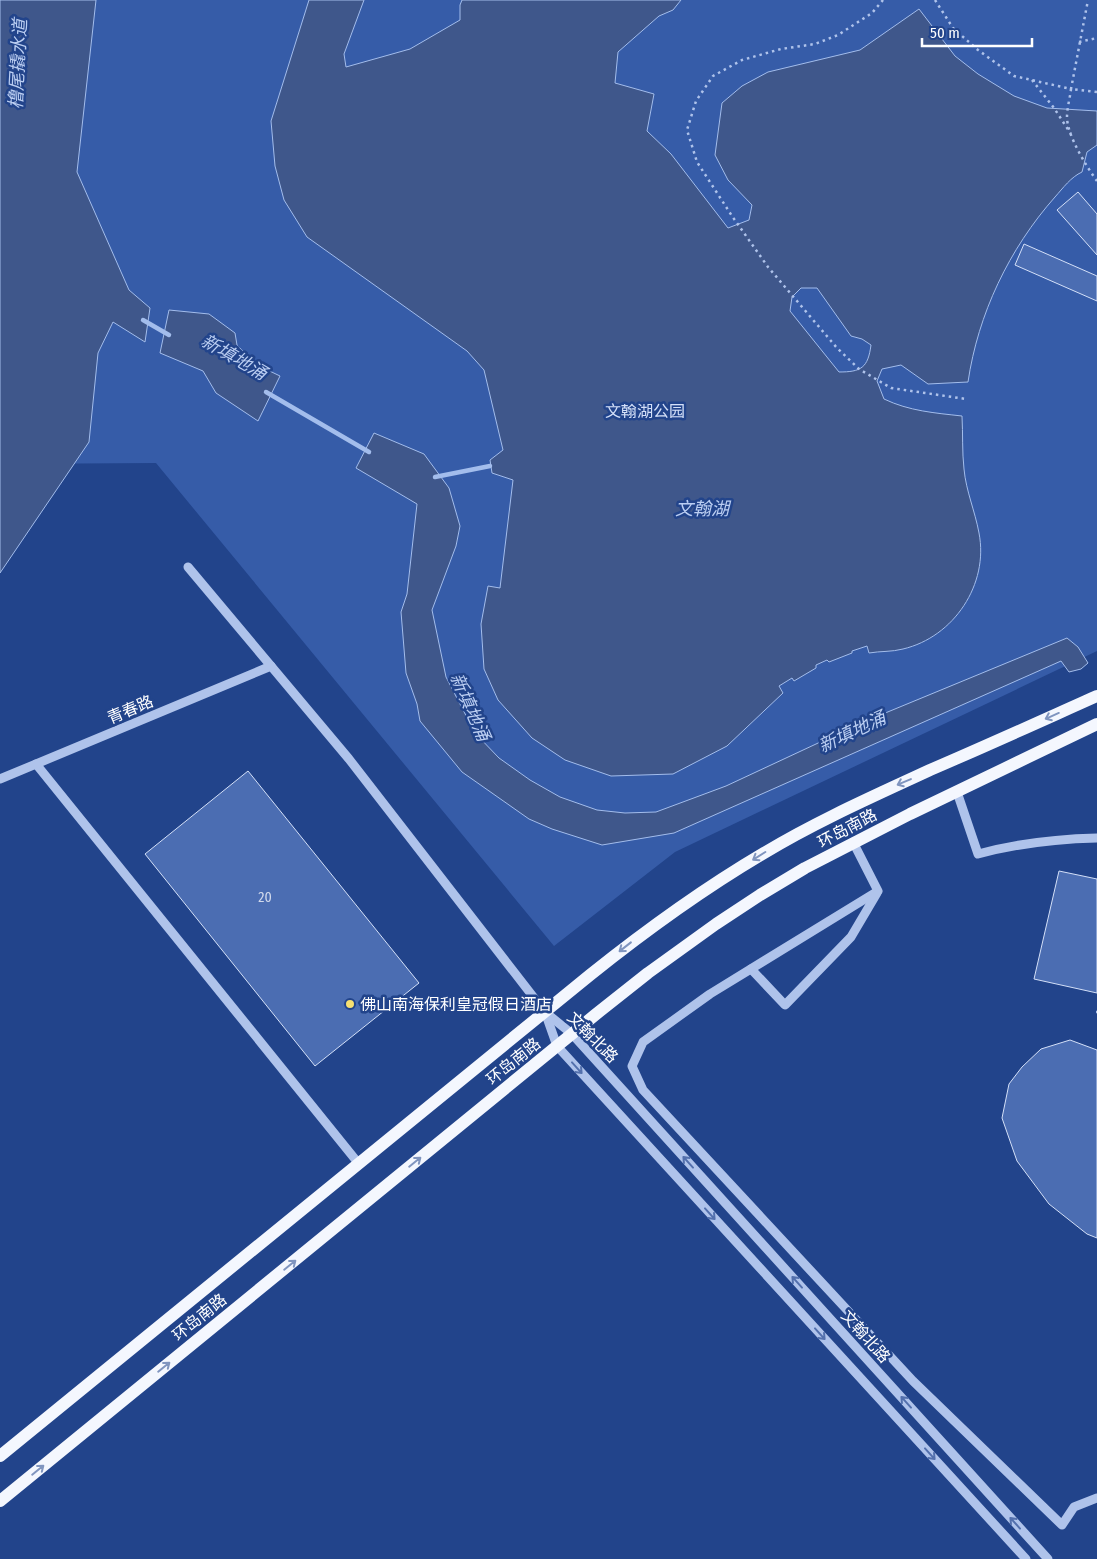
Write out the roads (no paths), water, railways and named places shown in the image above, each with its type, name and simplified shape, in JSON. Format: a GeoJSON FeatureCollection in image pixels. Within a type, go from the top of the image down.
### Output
{"type":"FeatureCollection","features":[{"type":"Feature","properties":{"kind":"main road","name":"环岛南路"},"geometry":{"type":"LineString","coordinates":[[0,1456],[632,941],[764,852],[872,795],[1097,696]]}},
{"type":"Feature","properties":{"kind":"main road","name":"环岛南路"},"geometry":{"type":"LineString","coordinates":[[0,1501],[557,1046],[648,973],[716,924],[760,895],[853,842],[1097,724]]}},
{"type":"Feature","properties":{"kind":"street"},"geometry":{"type":"LineString","coordinates":[[188,567],[349,758],[545,1012]]}},
{"type":"Feature","properties":{"kind":"street","name":"青春路"},"geometry":{"type":"LineString","coordinates":[[0,780],[271,666]]}},
{"type":"Feature","properties":{"kind":"street"},"geometry":{"type":"LineString","coordinates":[[36,764],[359,1164]]}},
{"type":"Feature","properties":{"kind":"street"},"geometry":{"type":"LineString","coordinates":[[957,792],[978,854],[1009,845],[1058,839],[1097,838]]}},
{"type":"Feature","properties":{"kind":"street"},"geometry":{"type":"LineString","coordinates":[[853,842],[878,891]]}},
{"type":"Feature","properties":{"kind":"street"},"geometry":{"type":"LineString","coordinates":[[878,891],[710,994],[643,1042],[632,1066],[643,1090],[913,1381],[1062,1525],[1074,1507],[1097,1498]]}},
{"type":"Feature","properties":{"kind":"street"},"geometry":{"type":"LineString","coordinates":[[751,969],[785,1005],[851,938],[878,891]]}},
{"type":"Feature","properties":{"kind":"street","name":"文翰北路"},"geometry":{"type":"LineString","coordinates":[[545,1012],[572,1034],[1048,1559]]}},
{"type":"Feature","properties":{"kind":"street","name":"文翰北路"},"geometry":{"type":"LineString","coordinates":[[545,1012],[557,1046],[1026,1559]]}},
{"type":"Feature","properties":{"kind":"water","name":"橹尾撬水道"},"geometry":{"type":"Polygon","coordinates":[[[0,0],[96,0],[77,172],[129,290],[150,308],[145,342],[113,322],[98,353],[89,442],[0,573],[0,0]]]}},
{"type":"Feature","properties":{"kind":"water","name":"文翰湖"},"geometry":{"type":"Polygon","coordinates":[[[309,0],[364,0],[344,54],[346,67],[410,49],[460,20],[462,0],[681,0],[673,10],[659,16],[618,52],[615,83],[654,94],[647,131],[671,154],[728,228],[749,220],[752,205],[728,180],[715,155],[722,103],[742,86],[768,72],[860,50],[919,9],[955,56],[978,74],[1014,96],[1047,108],[1097,111],[1097,145],[1087,152],[1082,172],[1067,183],[1038,217],[1023,238],[998,283],[979,332],[968,382],[928,384],[901,365],[882,369],[877,381],[884,399],[893,403],[922,411],[962,416],[965,477],[979,533],[981,552],[979,571],[973,589],[964,606],[938,633],[921,643],[899,650],[869,653],[867,646],[829,662],[827,660],[816,665],[816,668],[794,681],[792,678],[779,686],[783,693],[727,746],[673,774],[611,776],[565,760],[532,738],[498,700],[484,669],[481,624],[488,586],[500,588],[513,480],[492,473],[490,460],[503,450],[484,370],[467,351],[307,237],[284,200],[275,166],[271,121],[309,0]],[[801,288],[792,297],[790,311],[839,372],[858,370],[868,359],[871,345],[862,339],[851,336],[817,288],[801,288]]]}},
{"type":"Feature","properties":{"kind":"water"},"geometry":{"type":"Polygon","coordinates":[[[169,310],[209,314],[235,333],[237,345],[255,364],[280,376],[258,421],[216,393],[203,371],[160,353],[169,310]]]}},
{"type":"Feature","properties":{"kind":"water"},"geometry":{"type":"Polygon","coordinates":[[[374,433],[424,454],[449,488],[460,526],[456,546],[432,610],[446,677],[475,733],[499,758],[530,780],[560,797],[597,810],[625,813],[656,812],[726,786],[861,723],[1067,638],[1078,647],[1088,663],[1081,669],[1069,672],[1061,661],[674,833],[602,845],[552,829],[529,819],[462,772],[420,721],[417,704],[406,673],[401,612],[407,594],[417,504],[356,468],[374,433]]]}},
{"type":"Feature","properties":{"kind":"waterway","name":"新填地涌"},"geometry":{"type":"LineString","coordinates":[[143,320],[169,335]]}},
{"type":"Feature","properties":{"kind":"waterway","name":"新填地涌"},"geometry":{"type":"LineString","coordinates":[[266,392],[369,452]]}},
{"type":"Feature","properties":{"kind":"waterway"},"geometry":{"type":"LineString","coordinates":[[435,477],[490,466]]}},
{"type":"Feature","properties":{"kind":"place","name":"佛山南海保利皇冠假日酒店"},"geometry":{"type":"Point","coordinates":[350,1004]}},
{"type":"Feature","properties":{"kind":"park label","name":"文翰湖公园"},"geometry":{"type":"Point","coordinates":[645,411]}}]}
